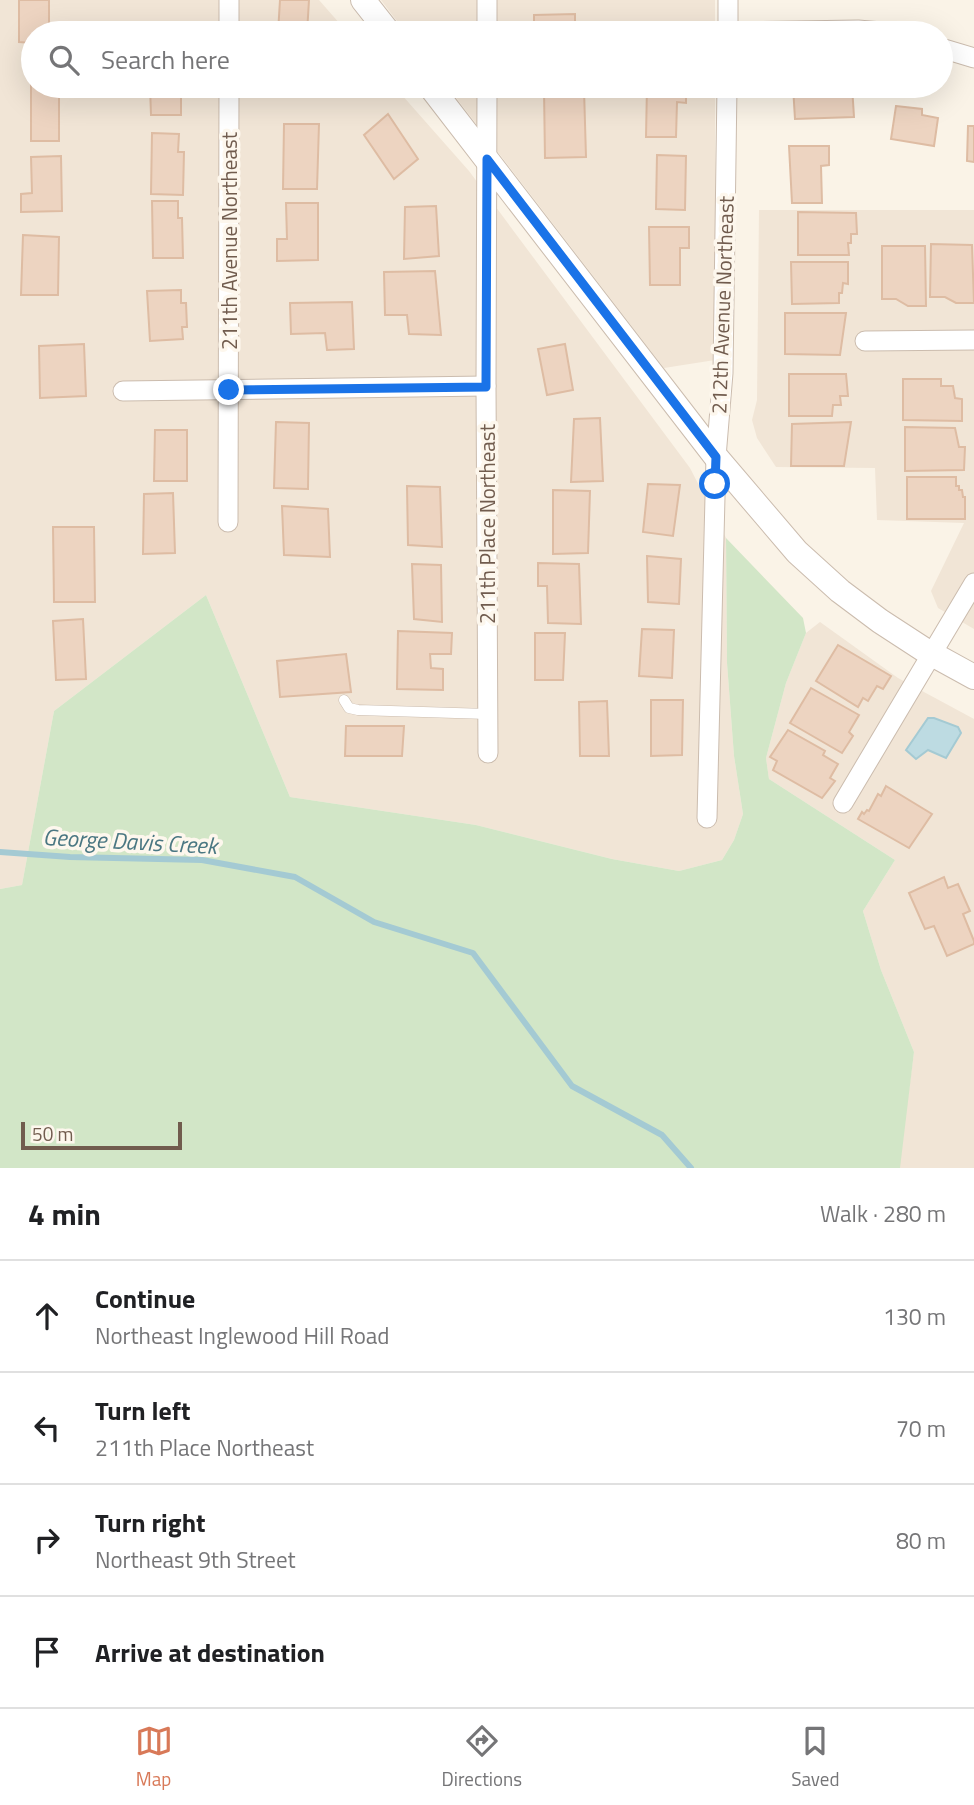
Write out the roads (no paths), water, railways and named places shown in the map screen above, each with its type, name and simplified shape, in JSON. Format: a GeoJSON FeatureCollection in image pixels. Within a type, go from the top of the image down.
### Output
{"type":"FeatureCollection","features":[{"type":"Feature","properties":{"kind":"street"},"geometry":{"type":"LineString","coordinates":[[229,0],[229,21]]}},
{"type":"Feature","properties":{"kind":"street"},"geometry":{"type":"LineString","coordinates":[[363,0],[380,21]]}},
{"type":"Feature","properties":{"kind":"street"},"geometry":{"type":"LineString","coordinates":[[487,0],[487,21]]}},
{"type":"Feature","properties":{"kind":"street"},"geometry":{"type":"LineString","coordinates":[[728,0],[728,21]]}},
{"type":"Feature","properties":{"kind":"street"},"geometry":{"type":"LineString","coordinates":[[953,52],[974,58]]}},
{"type":"Feature","properties":{"kind":"street","name":"211th Avenue Northeast"},"geometry":{"type":"LineString","coordinates":[[228,522],[229,98]]}},
{"type":"Feature","properties":{"kind":"street"},"geometry":{"type":"LineString","coordinates":[[439,98],[716,457],[797,552],[840,591],[880,621],[974,677]]}},
{"type":"Feature","properties":{"kind":"street","name":"211th Place Northeast"},"geometry":{"type":"LineString","coordinates":[[487,98],[488,753]]}},
{"type":"Feature","properties":{"kind":"street","name":"212th Avenue Northeast"},"geometry":{"type":"LineString","coordinates":[[707,818],[716,457],[723,373],[727,98]]}},
{"type":"Feature","properties":{"kind":"street"},"geometry":{"type":"LineString","coordinates":[[865,341],[974,340]]}},
{"type":"Feature","properties":{"kind":"street"},"geometry":{"type":"LineString","coordinates":[[123,391],[486,387]]}},
{"type":"Feature","properties":{"kind":"street"},"geometry":{"type":"LineString","coordinates":[[842,803],[974,583]]}},
{"type":"Feature","properties":{"kind":"lane"},"geometry":{"type":"LineString","coordinates":[[344,700],[349,708],[358,710],[488,714]]}},
{"type":"Feature","properties":{"kind":"water"},"geometry":{"type":"Polygon","coordinates":[[[928,718],[958,727],[961,733],[946,758],[928,750],[916,759],[906,750],[928,718]]]}},
{"type":"Feature","properties":{"kind":"waterway","name":"George Davis Creek"},"geometry":{"type":"LineString","coordinates":[[0,852],[70,857],[202,860],[295,877],[374,922],[473,953],[572,1086],[662,1135],[691,1168]]}}]}
